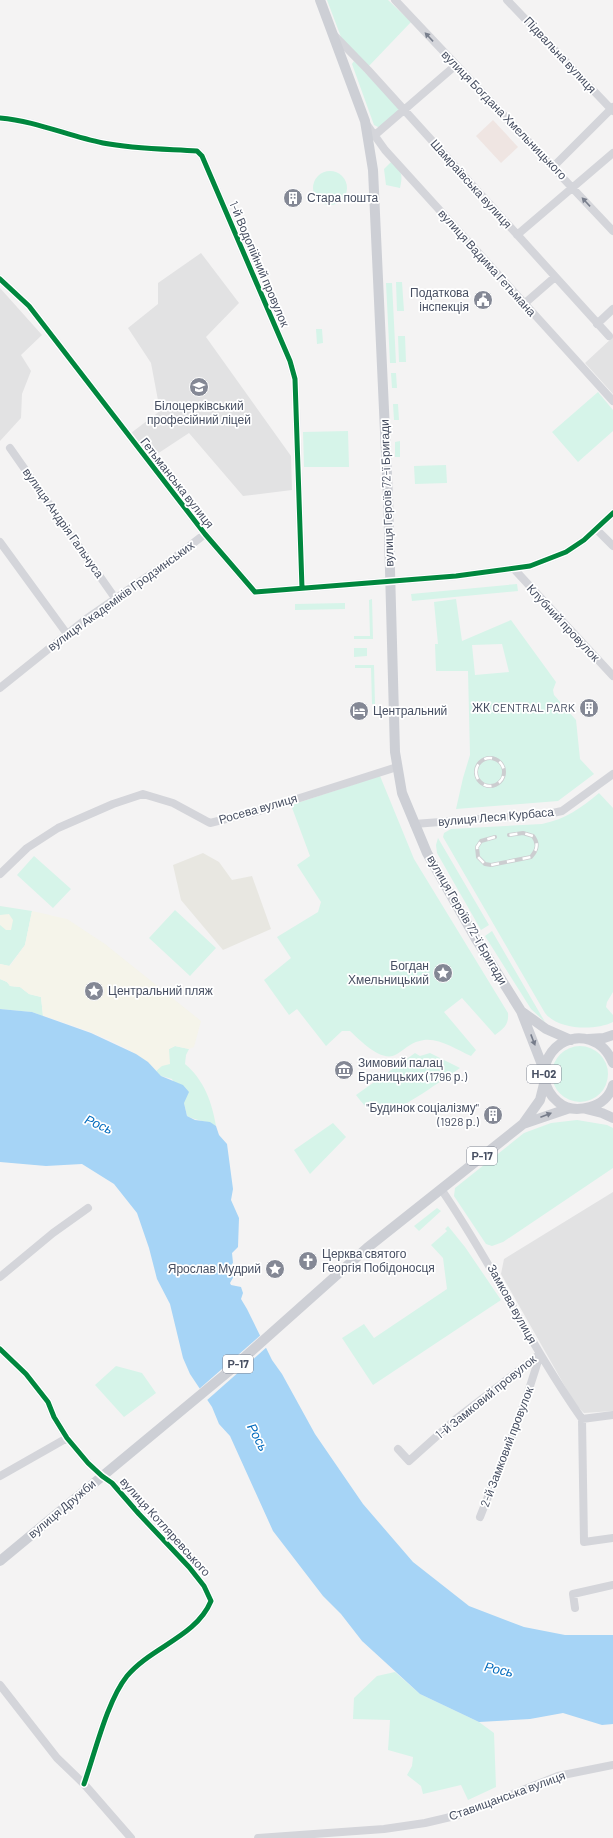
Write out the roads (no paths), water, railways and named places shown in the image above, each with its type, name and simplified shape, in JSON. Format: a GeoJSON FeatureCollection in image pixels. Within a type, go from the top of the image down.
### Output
{"type":"FeatureCollection","features":[{"type":"Feature","properties":{"kind":"main road","name":"вулиця Героїв 72-ї Бригади"},"geometry":{"type":"LineString","coordinates":[[320,0],[365,121],[373,170],[391,581],[395,752],[402,793],[427,853],[449,893],[521,1011],[544,1070]]}},
{"type":"Feature","properties":{"kind":"main road","name":"вулиця Героїв 72-ї Бригади"},"geometry":{"type":"LineString","coordinates":[[521,1011],[546,1029],[571,1040]]}},
{"type":"Feature","properties":{"kind":"main road","name":"Н-02"},"geometry":{"type":"LineString","coordinates":[[570,1108],[560,1104],[552,1097],[544,1084],[544,1070],[551,1052],[563,1043],[571,1040],[604,1038],[613,1034]]}},
{"type":"Feature","properties":{"kind":"main road"},"geometry":{"type":"LineString","coordinates":[[586,1039],[594,1042],[606,1051],[613,1063]]}},
{"type":"Feature","properties":{"kind":"main road","name":"Р-17"},"geometry":{"type":"LineString","coordinates":[[441,1189],[523,1124],[540,1100],[544,1084]]}},
{"type":"Feature","properties":{"kind":"main road"},"geometry":{"type":"LineString","coordinates":[[570,1108],[586,1108],[596,1106],[608,1096],[613,1085]]}},
{"type":"Feature","properties":{"kind":"main road","name":"Р-17"},"geometry":{"type":"LineString","coordinates":[[523,1124],[570,1108]]}},
{"type":"Feature","properties":{"kind":"main road"},"geometry":{"type":"LineString","coordinates":[[586,1108],[613,1118]]}},
{"type":"Feature","properties":{"kind":"main road","name":"вулиця Дружби"},"geometry":{"type":"LineString","coordinates":[[0,1561],[181,1412],[294,1314],[367,1248],[441,1189]]}},
{"type":"Feature","properties":{"kind":"street","name":"вулиця Богдана Хмельницького"},"geometry":{"type":"LineString","coordinates":[[395,0],[613,231]]}},
{"type":"Feature","properties":{"kind":"street","name":"Підвальна вулиця"},"geometry":{"type":"LineString","coordinates":[[507,0],[612,109]]}},
{"type":"Feature","properties":{"kind":"street","name":"Шамраївська вулиця"},"geometry":{"type":"LineString","coordinates":[[332,33],[404,110],[608,336]]}},
{"type":"Feature","properties":{"kind":"street"},"geometry":{"type":"LineString","coordinates":[[375,135],[456,65]]}},
{"type":"Feature","properties":{"kind":"street"},"geometry":{"type":"LineString","coordinates":[[553,167],[612,109]]}},
{"type":"Feature","properties":{"kind":"street","name":"1-й Водопійний провулок"},"geometry":{"type":"LineString","coordinates":[[0,118],[21,120],[103,143],[149,149],[197,151],[202,156],[290,361],[295,379],[302,588]]}},
{"type":"Feature","properties":{"kind":"street","name":"вулиця Вадима Гетьмана"},"geometry":{"type":"LineString","coordinates":[[365,121],[385,150],[613,401]]}},
{"type":"Feature","properties":{"kind":"street"},"geometry":{"type":"LineString","coordinates":[[517,235],[613,153]]}},
{"type":"Feature","properties":{"kind":"street"},"geometry":{"type":"LineString","coordinates":[[524,304],[555,277]]}},
{"type":"Feature","properties":{"kind":"street","name":"Гетьманська вулиця"},"geometry":{"type":"LineString","coordinates":[[0,280],[30,306],[205,534],[255,592],[514,569],[541,563],[566,552],[613,513]]}},
{"type":"Feature","properties":{"kind":"street"},"geometry":{"type":"LineString","coordinates":[[597,324],[613,309]]}},
{"type":"Feature","properties":{"kind":"street","name":"вулиця Андрія Гальчуса"},"geometry":{"type":"LineString","coordinates":[[10,448],[115,598]]}},
{"type":"Feature","properties":{"kind":"street"},"geometry":{"type":"LineString","coordinates":[[596,528],[613,546]]}},
{"type":"Feature","properties":{"kind":"street","name":"вулиця Академіків Гродзинських"},"geometry":{"type":"LineString","coordinates":[[0,688],[67,634],[115,598],[174,558],[205,534]]}},
{"type":"Feature","properties":{"kind":"street"},"geometry":{"type":"LineString","coordinates":[[0,542],[67,634]]}},
{"type":"Feature","properties":{"kind":"street","name":"Клубний провулок"},"geometry":{"type":"LineString","coordinates":[[514,569],[613,676]]}},
{"type":"Feature","properties":{"kind":"street","name":"Росева вулиця"},"geometry":{"type":"LineString","coordinates":[[0,874],[27,848],[58,828],[113,804],[143,794],[173,803],[210,823],[259,810],[397,767]]}},
{"type":"Feature","properties":{"kind":"street","name":"вулиця Леся Курбаса"},"geometry":{"type":"LineString","coordinates":[[414,824],[548,814],[562,811],[613,774]]}},
{"type":"Feature","properties":{"kind":"street","name":"Замкова вулиця"},"geometry":{"type":"LineString","coordinates":[[441,1189],[488,1261],[540,1354],[582,1418]]}},
{"type":"Feature","properties":{"kind":"street"},"geometry":{"type":"LineString","coordinates":[[0,1277],[54,1233],[88,1208]]}},
{"type":"Feature","properties":{"kind":"street","name":"вулиця Котляревського"},"geometry":{"type":"LineString","coordinates":[[0,1349],[26,1374],[48,1402],[67,1438],[190,1567],[204,1586],[211,1601],[206,1611],[194,1624],[128,1676],[112,1704],[84,1784]]}},
{"type":"Feature","properties":{"kind":"street","name":"1-й Замковий провулок"},"geometry":{"type":"LineString","coordinates":[[398,1449],[409,1461],[456,1419],[540,1354]]}},
{"type":"Feature","properties":{"kind":"street","name":"2-й Замковий провулок"},"geometry":{"type":"LineString","coordinates":[[480,1517],[534,1376],[540,1354]]}},
{"type":"Feature","properties":{"kind":"street"},"geometry":{"type":"LineString","coordinates":[[613,1415],[582,1418],[584,1542],[613,1538]]}},
{"type":"Feature","properties":{"kind":"street"},"geometry":{"type":"LineString","coordinates":[[0,1476],[67,1438]]}},
{"type":"Feature","properties":{"kind":"street"},"geometry":{"type":"LineString","coordinates":[[575,1608],[573,1594],[613,1586]]}},
{"type":"Feature","properties":{"kind":"street"},"geometry":{"type":"LineString","coordinates":[[0,1685],[57,1758],[84,1784],[131,1838]]}},
{"type":"Feature","properties":{"kind":"street","name":"Ставищанська вулиця"},"geometry":{"type":"LineString","coordinates":[[258,1838],[297,1837],[384,1830],[425,1823],[459,1815],[558,1776],[613,1765]]}},
{"type":"Feature","properties":{"kind":"water","name":"Рось"},"geometry":{"type":"Polygon","coordinates":[[[0,1009],[32,1012],[91,1033],[136,1054],[148,1062],[161,1076],[183,1085],[189,1092],[184,1103],[187,1116],[195,1120],[210,1122],[216,1126],[219,1135],[227,1144],[233,1189],[231,1200],[239,1218],[238,1247],[232,1253],[233,1263],[230,1270],[234,1276],[230,1283],[231,1285],[241,1287],[243,1293],[241,1299],[272,1360],[282,1374],[315,1434],[363,1504],[413,1562],[469,1606],[524,1627],[565,1635],[613,1635],[613,1724],[602,1725],[563,1713],[530,1719],[479,1722],[420,1694],[362,1641],[341,1614],[323,1596],[273,1531],[230,1436],[219,1424],[212,1407],[190,1374],[183,1358],[170,1304],[157,1279],[149,1248],[137,1213],[114,1184],[82,1164],[46,1166],[0,1162],[0,1009]]]}},
{"type":"Feature","properties":{"kind":"railway"},"geometry":{"type":"LineString","coordinates":[[490,758],[500,762],[504,772],[500,782],[490,786],[480,782],[476,772],[480,762],[490,758]]}},
{"type":"Feature","properties":{"kind":"railway"},"geometry":{"type":"LineString","coordinates":[[495,837],[481,841],[477,847],[478,857],[485,864],[491,865],[531,857],[535,852],[537,844],[533,836],[523,833],[509,835]]}},
{"type":"Feature","properties":{"kind":"place","name":"Стара пошта"},"geometry":{"type":"Point","coordinates":[293,198]}},
{"type":"Feature","properties":{"kind":"place","name":"Податкова інспекція"},"geometry":{"type":"Point","coordinates":[483,300]}},
{"type":"Feature","properties":{"kind":"place","name":"Білоцерківський професійний ліцей"},"geometry":{"type":"Point","coordinates":[199,387]}},
{"type":"Feature","properties":{"kind":"place","name":"ЖК CENTRAL PARK"},"geometry":{"type":"Point","coordinates":[589,708]}},
{"type":"Feature","properties":{"kind":"place","name":"Центральний"},"geometry":{"type":"Point","coordinates":[359,711]}},
{"type":"Feature","properties":{"kind":"place","name":"Богдан Хмельницький"},"geometry":{"type":"Point","coordinates":[443,973]}},
{"type":"Feature","properties":{"kind":"place","name":"Центральний пляж"},"geometry":{"type":"Point","coordinates":[94,991]}},
{"type":"Feature","properties":{"kind":"place","name":"Зимовий палац Браницьких (1796 р.)"},"geometry":{"type":"Point","coordinates":[344,1070]}},
{"type":"Feature","properties":{"kind":"place","name":"\"Будинок соціалізму\" (1928 р.)"},"geometry":{"type":"Point","coordinates":[493,1115]}},
{"type":"Feature","properties":{"kind":"place","name":"Церква святого Георгія Побідоносця"},"geometry":{"type":"Point","coordinates":[308,1261]}},
{"type":"Feature","properties":{"kind":"place","name":"Ярослав Мудрий"},"geometry":{"type":"Point","coordinates":[275,1269]}}]}
